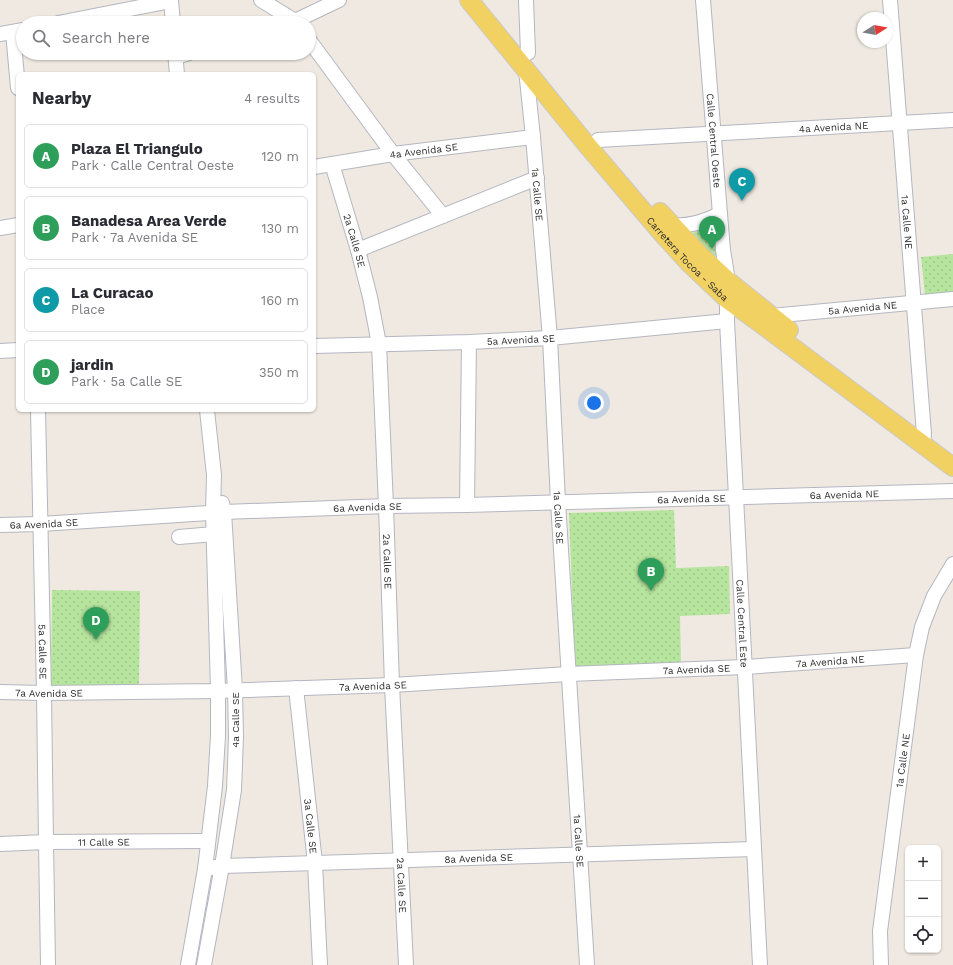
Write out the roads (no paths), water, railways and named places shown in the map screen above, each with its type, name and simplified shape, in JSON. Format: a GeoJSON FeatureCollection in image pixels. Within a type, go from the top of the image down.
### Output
{"type":"FeatureCollection","features":[{"type":"Feature","properties":{"kind":"main road","name":"Carretera Tocoa - Saba"},"geometry":{"type":"LineString","coordinates":[[469,0],[598,140],[671,225],[700,255],[728,281],[924,440],[953,467]]}},
{"type":"Feature","properties":{"kind":"main road","name":"Carretera Tocoa - Saba"},"geometry":{"type":"LineString","coordinates":[[484,0],[587,145],[660,231],[689,263],[726,299],[924,440],[953,455]]}},
{"type":"Feature","properties":{"kind":"street"},"geometry":{"type":"LineString","coordinates":[[261,0],[284,16]]}},
{"type":"Feature","properties":{"kind":"street"},"geometry":{"type":"LineString","coordinates":[[306,16],[339,0]]}},
{"type":"Feature","properties":{"kind":"street","name":"1a Calle SE"},"geometry":{"type":"LineString","coordinates":[[526,0],[527,62],[550,338],[568,674],[587,965]]}},
{"type":"Feature","properties":{"kind":"street","name":"Calle Central Oeste"},"geometry":{"type":"LineString","coordinates":[[704,0],[723,250],[728,281]]}},
{"type":"Feature","properties":{"kind":"street","name":"1a Calle NE"},"geometry":{"type":"LineString","coordinates":[[890,0],[924,440]]}},
{"type":"Feature","properties":{"kind":"street"},"geometry":{"type":"LineString","coordinates":[[94,16],[171,1],[172,16]]}},
{"type":"Feature","properties":{"kind":"street"},"geometry":{"type":"LineString","coordinates":[[12,32],[16,72]]}},
{"type":"Feature","properties":{"kind":"street"},"geometry":{"type":"LineString","coordinates":[[316,50],[393,154],[443,216]]}},
{"type":"Feature","properties":{"kind":"street"},"geometry":{"type":"LineString","coordinates":[[176,60],[177,72]]}},
{"type":"Feature","properties":{"kind":"street","name":"4a Avenida NE"},"geometry":{"type":"LineString","coordinates":[[714,134],[953,120]]}},
{"type":"Feature","properties":{"kind":"street"},"geometry":{"type":"LineString","coordinates":[[598,140],[714,134]]}},
{"type":"Feature","properties":{"kind":"street","name":"4a Avenida SE"},"geometry":{"type":"LineString","coordinates":[[316,167],[393,154],[533,137]]}},
{"type":"Feature","properties":{"kind":"street","name":"2a Calle SE"},"geometry":{"type":"LineString","coordinates":[[332,164],[358,250],[370,297],[379,344],[392,685],[406,965]]}},
{"type":"Feature","properties":{"kind":"street"},"geometry":{"type":"LineString","coordinates":[[358,250],[537,178]]}},
{"type":"Feature","properties":{"kind":"street"},"geometry":{"type":"LineString","coordinates":[[671,225],[694,225],[720,214]]}},
{"type":"Feature","properties":{"kind":"street"},"geometry":{"type":"LineString","coordinates":[[0,228],[16,225]]}},
{"type":"Feature","properties":{"kind":"street","name":"Calle Central Este"},"geometry":{"type":"LineString","coordinates":[[728,281],[726,299],[727,321],[760,965]]}},
{"type":"Feature","properties":{"kind":"street","name":"5a Avenida NE"},"geometry":{"type":"LineString","coordinates":[[771,316],[953,299]]}},
{"type":"Feature","properties":{"kind":"street","name":"5a Avenida SE"},"geometry":{"type":"LineString","coordinates":[[316,346],[469,342],[550,338],[727,321]]}},
{"type":"Feature","properties":{"kind":"street"},"geometry":{"type":"LineString","coordinates":[[467,505],[469,342]]}},
{"type":"Feature","properties":{"kind":"street"},"geometry":{"type":"LineString","coordinates":[[0,351],[16,350]]}},
{"type":"Feature","properties":{"kind":"street","name":"5a Calle SE"},"geometry":{"type":"LineString","coordinates":[[38,412],[48,965]]}},
{"type":"Feature","properties":{"kind":"street","name":"4a Calle SE"},"geometry":{"type":"LineString","coordinates":[[204,965],[234,790],[236,737],[235,690],[219,512],[207,412]]}},
{"type":"Feature","properties":{"kind":"street","name":"6a Avenida NE"},"geometry":{"type":"LineString","coordinates":[[736,497],[953,491]]}},
{"type":"Feature","properties":{"kind":"street","name":"6a Avenida SE"},"geometry":{"type":"LineString","coordinates":[[0,526],[219,512],[736,497]]}},
{"type":"Feature","properties":{"kind":"street","name":"4a Calle SE"},"geometry":{"type":"LineString","coordinates":[[188,965],[204,869],[215,786],[218,736],[218,691],[214,534],[219,512]]}},
{"type":"Feature","properties":{"kind":"street"},"geometry":{"type":"LineString","coordinates":[[179,537],[214,534]]}},
{"type":"Feature","properties":{"kind":"street","name":"1a Calle NE"},"geometry":{"type":"LineString","coordinates":[[881,965],[880,931],[916,655],[922,627],[934,596],[953,564]]}},
{"type":"Feature","properties":{"kind":"street","name":"7a Avenida NE"},"geometry":{"type":"LineString","coordinates":[[745,667],[916,655]]}},
{"type":"Feature","properties":{"kind":"street","name":"7a Avenida SE"},"geometry":{"type":"LineString","coordinates":[[0,692],[44,693],[218,691],[392,685],[568,674],[745,667]]}},
{"type":"Feature","properties":{"kind":"street","name":"3a Calle SE"},"geometry":{"type":"LineString","coordinates":[[296,688],[315,863],[320,965]]}},
{"type":"Feature","properties":{"kind":"street","name":"11 Calle SE"},"geometry":{"type":"LineString","coordinates":[[0,844],[46,842],[207,841]]}},
{"type":"Feature","properties":{"kind":"street","name":"8a Avenida SE"},"geometry":{"type":"LineString","coordinates":[[204,869],[222,866],[754,849]]}},
{"type":"Feature","properties":{"kind":"place","name":"La Curacao"},"geometry":{"type":"Point","coordinates":[742,201]}},
{"type":"Feature","properties":{"kind":"place","name":"Plaza El Triangulo"},"geometry":{"type":"Point","coordinates":[712,249]}},
{"type":"Feature","properties":{"kind":"place","name":"Banadesa Area Verde"},"geometry":{"type":"Point","coordinates":[651,591]}},
{"type":"Feature","properties":{"kind":"place","name":"jardin"},"geometry":{"type":"Point","coordinates":[96,640]}}]}
